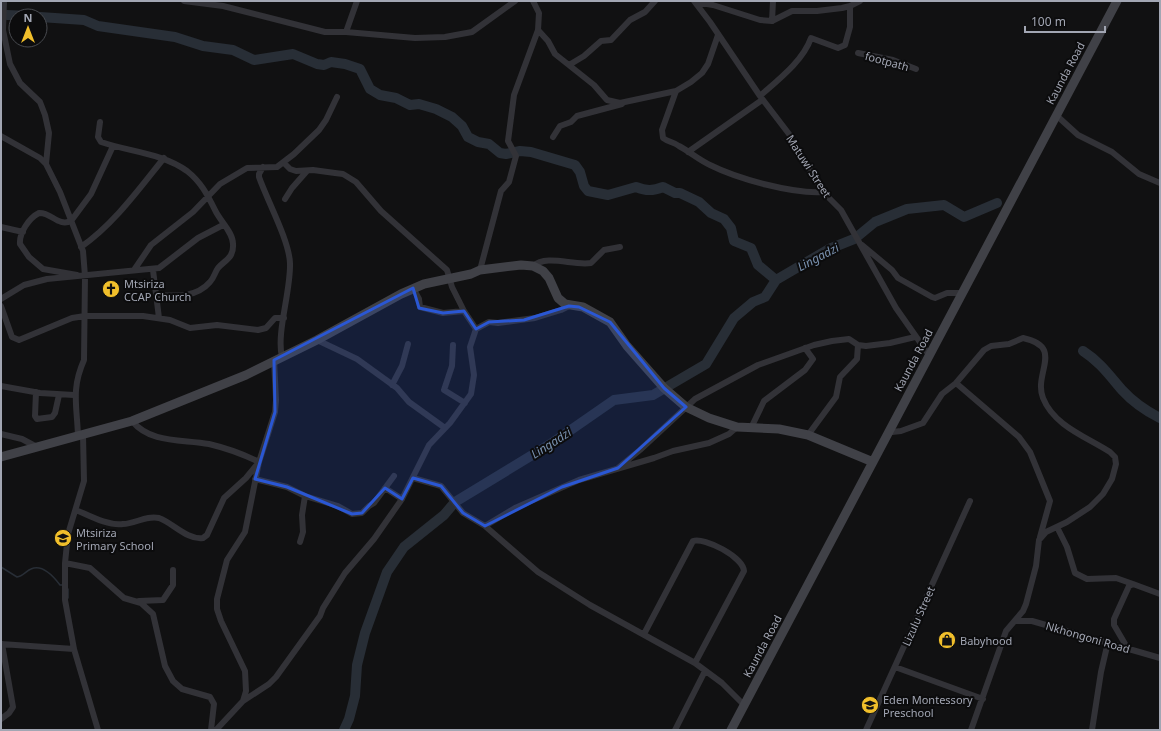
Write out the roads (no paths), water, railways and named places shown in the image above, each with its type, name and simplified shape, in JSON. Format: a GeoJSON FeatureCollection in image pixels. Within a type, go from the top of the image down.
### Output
{"type":"FeatureCollection","features":[{"type":"Feature","properties":{"kind":"street"},"geometry":{"type":"LineString","coordinates":[[4,1],[4,50],[20,84],[40,102],[45,115],[49,133],[46,164]]}},
{"type":"Feature","properties":{"kind":"street"},"geometry":{"type":"LineString","coordinates":[[184,1],[224,3],[312,30],[415,38],[460,35],[472,32],[515,1]]}},
{"type":"Feature","properties":{"kind":"street"},"geometry":{"type":"LineString","coordinates":[[346,32],[357,1]]}},
{"type":"Feature","properties":{"kind":"street"},"geometry":{"type":"LineString","coordinates":[[480,270],[499,197],[501,191],[509,182],[516,156],[510,147],[509,135],[514,95],[538,30],[539,13],[533,1]]}},
{"type":"Feature","properties":{"kind":"street"},"geometry":{"type":"LineString","coordinates":[[569,65],[584,56],[601,41],[611,40],[623,27],[645,12],[655,1]]}},
{"type":"Feature","properties":{"kind":"street"},"geometry":{"type":"LineString","coordinates":[[772,21],[773,1]]}},
{"type":"Feature","properties":{"kind":"street"},"geometry":{"type":"LineString","coordinates":[[695,2],[713,4],[760,20],[772,21],[792,11],[817,11],[850,6],[860,1]]}},
{"type":"Feature","properties":{"kind":"street","name":"Kaunda Road"},"geometry":{"type":"LineString","coordinates":[[731,730],[1117,1]]}},
{"type":"Feature","properties":{"kind":"street","name":"Matuwi Street"},"geometry":{"type":"LineString","coordinates":[[695,2],[761,98],[789,134],[823,192],[841,210],[861,244],[879,280],[915,337],[929,355]]}},
{"type":"Feature","properties":{"kind":"street"},"geometry":{"type":"LineString","coordinates":[[688,152],[761,98],[807,48],[812,37],[838,48],[843,47],[848,38],[850,6]]}},
{"type":"Feature","properties":{"kind":"street"},"geometry":{"type":"LineString","coordinates":[[538,30],[548,41],[553,51],[594,85],[607,100],[620,103],[629,102]]}},
{"type":"Feature","properties":{"kind":"street"},"geometry":{"type":"LineString","coordinates":[[552,138],[560,126],[571,122],[578,116],[676,91],[691,82],[705,69],[718,35]]}},
{"type":"Feature","properties":{"kind":"street","name":"footpath"},"geometry":{"type":"LineString","coordinates":[[858,53],[893,60],[916,69]]}},
{"type":"Feature","properties":{"kind":"street"},"geometry":{"type":"LineString","coordinates":[[676,91],[663,125],[662,134],[666,140],[678,145],[710,165],[738,175],[784,188],[823,192]]}},
{"type":"Feature","properties":{"kind":"street"},"geometry":{"type":"LineString","coordinates":[[134,270],[151,245],[193,212],[220,184],[239,171],[253,166],[273,168],[284,163],[319,130],[326,120],[337,97]]}},
{"type":"Feature","properties":{"kind":"street"},"geometry":{"type":"LineString","coordinates":[[1056,115],[1078,135],[1112,152],[1139,174],[1160,183]]}},
{"type":"Feature","properties":{"kind":"street"},"geometry":{"type":"LineString","coordinates":[[100,122],[98,137],[101,142],[164,158],[198,180],[223,225],[232,236],[233,252],[230,258],[218,268],[211,281],[201,290],[193,294],[157,295]]}},
{"type":"Feature","properties":{"kind":"street"},"geometry":{"type":"LineString","coordinates":[[2,138],[40,158],[46,164],[60,192],[81,247],[85,316],[84,360],[80,368],[74,395],[81,436],[84,481],[68,534],[65,563],[64,600],[74,649],[98,730]]}},
{"type":"Feature","properties":{"kind":"street"},"geometry":{"type":"LineString","coordinates":[[83,276],[56,270],[46,270],[39,267],[20,244],[21,237],[29,222],[39,213],[44,213],[60,223],[72,221],[95,188],[113,146]]}},
{"type":"Feature","properties":{"kind":"street"},"geometry":{"type":"LineString","coordinates":[[81,247],[95,237],[126,205],[164,158]]}},
{"type":"Feature","properties":{"kind":"street"},"geometry":{"type":"LineString","coordinates":[[284,163],[296,171],[313,170],[342,174],[356,182],[381,211],[447,270],[452,287],[464,311],[476,329]]}},
{"type":"Feature","properties":{"kind":"street"},"geometry":{"type":"LineString","coordinates":[[243,701],[246,691],[246,676],[221,621],[216,604],[227,560],[244,532],[259,462],[275,412],[278,358],[290,262],[259,177],[263,167]]}},
{"type":"Feature","properties":{"kind":"street"},"geometry":{"type":"LineString","coordinates":[[285,199],[292,188],[307,171]]}},
{"type":"Feature","properties":{"kind":"street"},"geometry":{"type":"LineString","coordinates":[[1,299],[16,289],[31,283],[53,278],[134,270],[153,270],[168,262],[198,238],[223,225]]}},
{"type":"Feature","properties":{"kind":"street"},"geometry":{"type":"LineString","coordinates":[[1,227],[23,232]]}},
{"type":"Feature","properties":{"kind":"street"},"geometry":{"type":"LineString","coordinates":[[861,244],[892,270],[898,278],[932,297],[935,298],[947,293],[963,293]]}},
{"type":"Feature","properties":{"kind":"street"},"geometry":{"type":"LineString","coordinates":[[533,266],[541,261],[547,260],[571,264],[591,263],[604,250],[620,247]]}},
{"type":"Feature","properties":{"kind":"street"},"geometry":{"type":"LineString","coordinates":[[1,457],[132,421],[252,372],[317,340],[413,288],[450,277],[464,276],[480,270],[511,265],[533,266],[546,274],[558,298],[569,306]]}},
{"type":"Feature","properties":{"kind":"street"},"geometry":{"type":"LineString","coordinates":[[153,270],[159,318]]}},
{"type":"Feature","properties":{"kind":"street"},"geometry":{"type":"LineString","coordinates":[[413,288],[419,298],[420,308],[442,313],[464,311]]}},
{"type":"Feature","properties":{"kind":"street"},"geometry":{"type":"LineString","coordinates":[[1,306],[8,329],[14,339],[35,334],[72,318],[85,316],[144,316],[159,318],[190,328],[217,325],[258,330],[266,328],[275,318],[284,318]]}},
{"type":"Feature","properties":{"kind":"street"},"geometry":{"type":"LineString","coordinates":[[216,730],[243,701],[259,692],[276,677],[320,616],[323,608],[345,573],[374,539],[402,499],[429,445],[465,403],[473,386],[474,375],[470,347],[476,329],[488,322],[535,318],[569,306],[584,307],[610,322],[627,346],[664,388],[686,407],[709,418],[737,427],[779,429],[808,435],[873,462]]}},
{"type":"Feature","properties":{"kind":"street"},"geometry":{"type":"LineString","coordinates":[[618,468],[640,450],[695,399],[758,365],[805,348],[845,339],[853,341],[858,345],[866,346],[890,343],[915,337]]}},
{"type":"Feature","properties":{"kind":"street"},"geometry":{"type":"LineString","coordinates":[[890,429],[892,432],[897,432],[921,425],[942,394],[956,383],[984,350],[991,346],[1008,344],[1023,338],[1030,340],[1044,348],[1046,354],[1041,387],[1047,405],[1055,417],[1110,452],[1115,457],[1116,464],[1108,487],[1098,501],[1057,527],[1046,532],[1039,540]]}},
{"type":"Feature","properties":{"kind":"street"},"geometry":{"type":"LineString","coordinates":[[317,340],[357,360],[392,385],[409,402],[445,428]]}},
{"type":"Feature","properties":{"kind":"street"},"geometry":{"type":"LineString","coordinates":[[392,385],[402,366],[408,344]]}},
{"type":"Feature","properties":{"kind":"street"},"geometry":{"type":"LineString","coordinates":[[452,345],[452,366],[444,390],[465,403]]}},
{"type":"Feature","properties":{"kind":"street"},"geometry":{"type":"LineString","coordinates":[[808,435],[836,397],[838,383],[842,372],[853,365],[857,359],[858,345]]}},
{"type":"Feature","properties":{"kind":"street"},"geometry":{"type":"LineString","coordinates":[[751,428],[764,401],[805,370],[813,359],[805,348]]}},
{"type":"Feature","properties":{"kind":"street"},"geometry":{"type":"LineString","coordinates":[[956,383],[1019,437],[1030,452],[1050,501],[1039,540],[1036,566],[1026,604],[1015,621],[1011,623],[1006,630],[983,700],[971,730]]}},
{"type":"Feature","properties":{"kind":"street"},"geometry":{"type":"LineString","coordinates":[[1,386],[36,392],[74,395]]}},
{"type":"Feature","properties":{"kind":"street"},"geometry":{"type":"LineString","coordinates":[[36,392],[35,416],[37,419],[52,416],[55,413],[59,394]]}},
{"type":"Feature","properties":{"kind":"street"},"geometry":{"type":"LineString","coordinates":[[132,421],[143,432],[149,435],[185,442],[219,446],[259,462]]}},
{"type":"Feature","properties":{"kind":"street"},"geometry":{"type":"LineString","coordinates":[[485,526],[506,513],[562,487],[673,451],[709,443],[729,434],[737,427]]}},
{"type":"Feature","properties":{"kind":"street"},"geometry":{"type":"LineString","coordinates":[[1,434],[22,438],[37,447]]}},
{"type":"Feature","properties":{"kind":"street"},"geometry":{"type":"LineString","coordinates":[[76,510],[104,521],[121,525],[139,520],[157,518],[197,538],[203,538],[207,535],[224,498],[246,478],[259,462]]}},
{"type":"Feature","properties":{"kind":"street"},"geometry":{"type":"LineString","coordinates":[[255,479],[287,487],[306,496],[338,506],[348,513],[360,513],[374,503],[394,476]]}},
{"type":"Feature","properties":{"kind":"street"},"geometry":{"type":"LineString","coordinates":[[413,478],[441,486],[463,513],[485,526],[538,572],[590,605],[695,663],[730,690],[744,705]]}},
{"type":"Feature","properties":{"kind":"street"},"geometry":{"type":"LineString","coordinates":[[385,488],[402,499]]}},
{"type":"Feature","properties":{"kind":"street"},"geometry":{"type":"LineString","coordinates":[[300,542],[303,532],[302,515],[306,496]]}},
{"type":"Feature","properties":{"kind":"street","name":"Lizulu Street"},"geometry":{"type":"LineString","coordinates":[[866,730],[970,501]]}},
{"type":"Feature","properties":{"kind":"street"},"geometry":{"type":"LineString","coordinates":[[1057,527],[1062,540],[1067,547],[1075,573],[1087,579],[1116,578],[1160,594]]}},
{"type":"Feature","properties":{"kind":"street"},"geometry":{"type":"LineString","coordinates":[[644,634],[692,541],[701,540],[738,558],[744,566],[744,571],[695,663]]}},
{"type":"Feature","properties":{"kind":"street"},"geometry":{"type":"LineString","coordinates":[[65,563],[90,568],[124,598],[137,601],[163,600],[173,585],[173,570]]}},
{"type":"Feature","properties":{"kind":"street"},"geometry":{"type":"LineString","coordinates":[[1128,648],[1114,625],[1114,619],[1128,586],[1133,584]]}},
{"type":"Feature","properties":{"kind":"street"},"geometry":{"type":"LineString","coordinates":[[137,601],[153,614],[165,666],[173,681],[182,689],[210,697],[214,704],[211,730]]}},
{"type":"Feature","properties":{"kind":"street","name":"Nkhongoni Road"},"geometry":{"type":"LineString","coordinates":[[1015,621],[1032,621],[1160,658]]}},
{"type":"Feature","properties":{"kind":"street"},"geometry":{"type":"LineString","coordinates":[[1092,727],[1101,672],[1108,642]]}},
{"type":"Feature","properties":{"kind":"street"},"geometry":{"type":"LineString","coordinates":[[1,719],[9,713],[13,707],[2,644],[74,649]]}},
{"type":"Feature","properties":{"kind":"street"},"geometry":{"type":"LineString","coordinates":[[895,667],[983,700]]}},
{"type":"Feature","properties":{"kind":"street"},"geometry":{"type":"LineString","coordinates":[[675,730],[705,670]]}},
{"type":"Feature","properties":{"kind":"waterway"},"geometry":{"type":"LineString","coordinates":[[48,18],[84,20],[98,26],[175,37],[203,46],[233,50],[254,60],[293,54],[317,64],[324,65],[331,62],[345,64],[360,69],[370,89],[380,95],[396,98],[410,105],[419,104],[436,109],[452,117],[462,126],[468,137],[478,142],[489,144],[500,153],[506,154],[520,151],[531,152],[575,165],[580,172],[584,186],[588,191],[608,195],[636,187],[650,190],[663,187],[699,202],[711,213],[724,219],[731,228],[734,241],[751,248],[758,265],[776,280]]}},
{"type":"Feature","properties":{"kind":"waterway"},"geometry":{"type":"LineString","coordinates":[[858,236],[875,222],[907,209],[944,205],[964,217],[997,203]]}},
{"type":"Feature","properties":{"kind":"waterway","name":"Lingadzi"},"geometry":{"type":"LineString","coordinates":[[344,730],[349,719],[355,696],[357,665],[365,633],[387,572],[404,547],[444,515],[455,502],[552,443],[614,400],[653,395],[706,364],[734,318],[753,302],[765,297],[776,280],[829,249],[854,239]]}},
{"type":"Feature","properties":{"kind":"waterway"},"geometry":{"type":"LineString","coordinates":[[1083,351],[1099,364],[1131,398],[1160,418]]}},
{"type":"Feature","properties":{"kind":"waterway"},"geometry":{"type":"LineString","coordinates":[[1,567],[17,577],[31,569],[39,568],[51,575],[60,585],[64,585]]}},
{"type":"Feature","properties":{"kind":"waterway"},"geometry":{"type":"LineString","coordinates":[[68,589],[68,598]]}},
{"type":"Feature","properties":{"kind":"place","name":"Mtsiriza CCAP Church"},"geometry":{"type":"Point","coordinates":[111,289]}},
{"type":"Feature","properties":{"kind":"place","name":"Mtsiriza Primary School"},"geometry":{"type":"Point","coordinates":[63,538]}},
{"type":"Feature","properties":{"kind":"place","name":"Babyhood"},"geometry":{"type":"Point","coordinates":[947,640]}},
{"type":"Feature","properties":{"kind":"place","name":"Eden Montessory Preschool"},"geometry":{"type":"Point","coordinates":[870,705]}}]}
